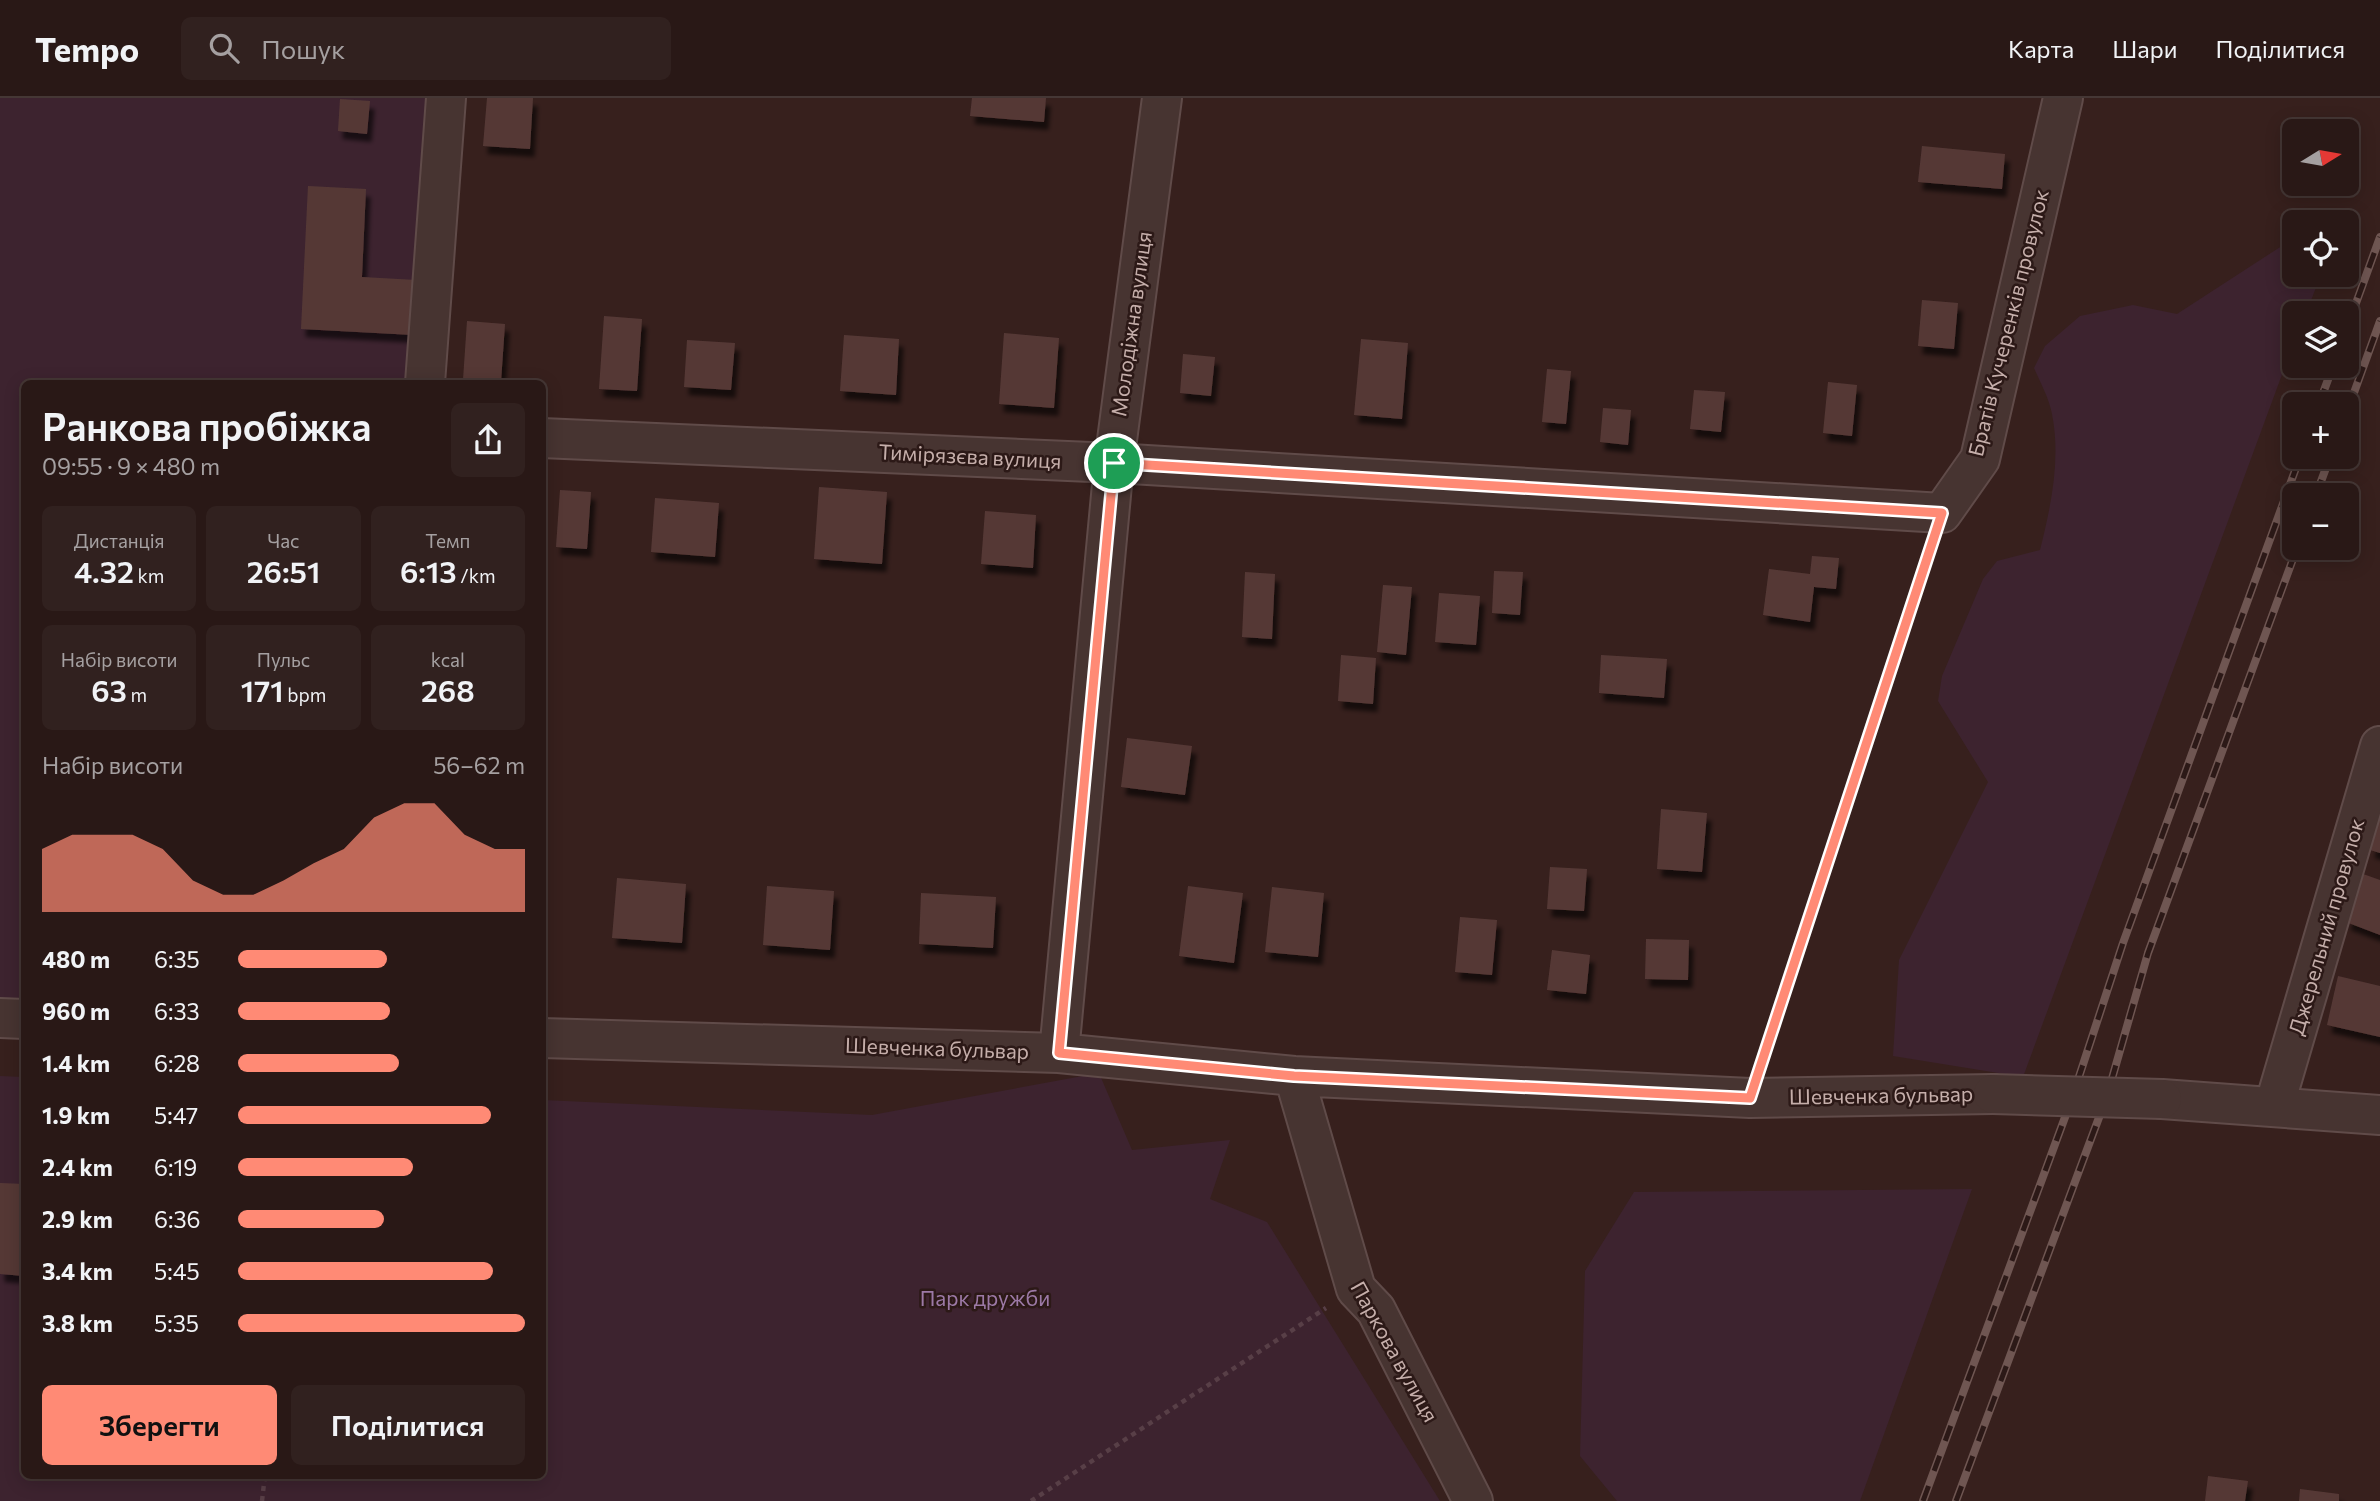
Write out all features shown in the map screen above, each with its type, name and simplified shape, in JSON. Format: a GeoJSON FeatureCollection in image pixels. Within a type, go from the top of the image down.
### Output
{"type":"FeatureCollection","features":[{"type":"Feature","properties":{"kind":"street"},"geometry":{"type":"LineString","coordinates":[[425,380],[446,98]]}},
{"type":"Feature","properties":{"kind":"street","name":"Молодіжна вулиця"},"geometry":{"type":"LineString","coordinates":[[1059,1053],[1114,463],[1162,98]]}},
{"type":"Feature","properties":{"kind":"street","name":"Братів Кучеренків провулок"},"geometry":{"type":"LineString","coordinates":[[1942,513],[1980,459],[2063,98]]}},
{"type":"Feature","properties":{"kind":"street","name":"Тимірязєва вулиця"},"geometry":{"type":"LineString","coordinates":[[546,438],[1114,463],[1942,513]]}},
{"type":"Feature","properties":{"kind":"street","name":"Джерельний провулок"},"geometry":{"type":"LineString","coordinates":[[2274,1107],[2380,746]]}},
{"type":"Feature","properties":{"kind":"street"},"geometry":{"type":"LineString","coordinates":[[0,1018],[21,1019]]}},
{"type":"Feature","properties":{"kind":"street","name":"Шевченка бульвар"},"geometry":{"type":"LineString","coordinates":[[546,1038],[1059,1053],[1294,1076],[1750,1098],[1993,1094],[2162,1099],[2380,1115]]}},
{"type":"Feature","properties":{"kind":"street","name":"Паркова вулиця"},"geometry":{"type":"LineString","coordinates":[[1294,1076],[1356,1289],[1376,1310],[1473,1501]]}},
{"type":"Feature","properties":{"kind":"path"},"geometry":{"type":"LineString","coordinates":[[1750,1098],[1942,513]]}},
{"type":"Feature","properties":{"kind":"path"},"geometry":{"type":"LineString","coordinates":[[1031,1501],[1356,1289]]}},
{"type":"Feature","properties":{"kind":"path"},"geometry":{"type":"LineString","coordinates":[[262,1501],[265,1479]]}},
{"type":"Feature","properties":{"kind":"green space"},"geometry":{"type":"Polygon","coordinates":[[[0,98],[446,98],[425,380],[21,380],[21,1019],[0,1018],[0,98]]]}},
{"type":"Feature","properties":{"kind":"green space"},"geometry":{"type":"Polygon","coordinates":[[[2282,246],[2282,287],[2316,287],[2311,301],[2282,301],[2282,375],[2023,1077],[1893,1056],[1899,960],[1988,782],[1938,701],[1942,676],[1983,579],[1997,561],[2040,550],[2048,517],[2054,482],[2055,431],[2049,402],[2034,368],[2045,346],[2080,316],[2133,305],[2177,314],[2282,246]]]}},
{"type":"Feature","properties":{"kind":"green space","name":"Парк дружби"},"geometry":{"type":"Polygon","coordinates":[[[1099,1073],[1132,1150],[1230,1140],[1210,1199],[1267,1222],[1440,1501],[0,1501],[0,1076],[21,1077],[21,1479],[546,1479],[546,1100],[872,1115],[1099,1073]]]}},
{"type":"Feature","properties":{"kind":"green space"},"geometry":{"type":"Polygon","coordinates":[[[1972,1189],[1860,1501],[1617,1501],[1580,1456],[1585,1271],[1634,1192],[1972,1189]]]}},
{"type":"Feature","properties":{"kind":"building"},"geometry":{"type":"Polygon","coordinates":[[[487,98],[533,98],[530,149],[483,146],[487,98]]]}},
{"type":"Feature","properties":{"kind":"building"},"geometry":{"type":"Polygon","coordinates":[[[972,98],[1046,98],[1044,122],[970,116],[972,98]]]}},
{"type":"Feature","properties":{"kind":"building"},"geometry":{"type":"Polygon","coordinates":[[[340,99],[370,101],[367,134],[338,131],[340,99]]]}},
{"type":"Feature","properties":{"kind":"building"},"geometry":{"type":"Polygon","coordinates":[[[1922,146],[2005,154],[2002,189],[1918,182],[1922,146]]]}},
{"type":"Feature","properties":{"kind":"building"},"geometry":{"type":"Polygon","coordinates":[[[308,186],[366,189],[362,277],[416,280],[413,335],[301,329],[308,186]]]}},
{"type":"Feature","properties":{"kind":"building"},"geometry":{"type":"Polygon","coordinates":[[[1922,300],[1958,303],[1954,349],[1918,346],[1922,300]]]}},
{"type":"Feature","properties":{"kind":"building"},"geometry":{"type":"Polygon","coordinates":[[[604,316],[642,319],[637,391],[599,389],[604,316]]]}},
{"type":"Feature","properties":{"kind":"building"},"geometry":{"type":"Polygon","coordinates":[[[467,321],[505,324],[501,380],[463,380],[467,321]]]}},
{"type":"Feature","properties":{"kind":"building"},"geometry":{"type":"Polygon","coordinates":[[[1004,333],[1059,338],[1054,408],[999,404],[1004,333]]]}},
{"type":"Feature","properties":{"kind":"building"},"geometry":{"type":"Polygon","coordinates":[[[844,335],[899,339],[896,395],[840,391],[844,335]]]}},
{"type":"Feature","properties":{"kind":"building"},"geometry":{"type":"Polygon","coordinates":[[[1361,339],[1408,343],[1402,419],[1354,415],[1361,339]]]}},
{"type":"Feature","properties":{"kind":"building"},"geometry":{"type":"Polygon","coordinates":[[[687,340],[735,343],[731,390],[684,387],[687,340]]]}},
{"type":"Feature","properties":{"kind":"building"},"geometry":{"type":"Polygon","coordinates":[[[1183,354],[1215,357],[1211,396],[1180,393],[1183,354]]]}},
{"type":"Feature","properties":{"kind":"building"},"geometry":{"type":"Polygon","coordinates":[[[1547,369],[1571,371],[1566,424],[1542,422],[1547,369]]]}},
{"type":"Feature","properties":{"kind":"building"},"geometry":{"type":"Polygon","coordinates":[[[1828,382],[1857,385],[1852,436],[1823,433],[1828,382]]]}},
{"type":"Feature","properties":{"kind":"building"},"geometry":{"type":"Polygon","coordinates":[[[1694,390],[1725,392],[1721,432],[1690,429],[1694,390]]]}},
{"type":"Feature","properties":{"kind":"building"},"geometry":{"type":"Polygon","coordinates":[[[1603,408],[1631,410],[1628,445],[1600,442],[1603,408]]]}},
{"type":"Feature","properties":{"kind":"building"},"geometry":{"type":"Polygon","coordinates":[[[819,487],[887,492],[882,564],[814,559],[819,487]]]}},
{"type":"Feature","properties":{"kind":"building"},"geometry":{"type":"Polygon","coordinates":[[[560,490],[591,492],[587,549],[556,547],[560,490]]]}},
{"type":"Feature","properties":{"kind":"building"},"geometry":{"type":"Polygon","coordinates":[[[655,498],[719,503],[715,557],[651,552],[655,498]]]}},
{"type":"Feature","properties":{"kind":"building"},"geometry":{"type":"Polygon","coordinates":[[[985,511],[1036,515],[1033,568],[981,564],[985,511]]]}},
{"type":"Feature","properties":{"kind":"building"},"geometry":{"type":"Polygon","coordinates":[[[1812,556],[1839,558],[1836,589],[1814,587],[1810,622],[1763,615],[1769,569],[1810,574],[1812,556]]]}},
{"type":"Feature","properties":{"kind":"building"},"geometry":{"type":"Polygon","coordinates":[[[1494,571],[1523,572],[1520,615],[1492,613],[1494,571]]]}},
{"type":"Feature","properties":{"kind":"building"},"geometry":{"type":"Polygon","coordinates":[[[1245,572],[1275,574],[1272,639],[1242,637],[1245,572]]]}},
{"type":"Feature","properties":{"kind":"building"},"geometry":{"type":"Polygon","coordinates":[[[1383,585],[1412,587],[1406,655],[1377,652],[1383,585]]]}},
{"type":"Feature","properties":{"kind":"building"},"geometry":{"type":"Polygon","coordinates":[[[1439,593],[1480,596],[1476,645],[1435,642],[1439,593]]]}},
{"type":"Feature","properties":{"kind":"building"},"geometry":{"type":"Polygon","coordinates":[[[1341,655],[1376,658],[1373,704],[1338,701],[1341,655]]]}},
{"type":"Feature","properties":{"kind":"building"},"geometry":{"type":"Polygon","coordinates":[[[1601,655],[1667,659],[1664,698],[1599,693],[1601,655]]]}},
{"type":"Feature","properties":{"kind":"building"},"geometry":{"type":"Polygon","coordinates":[[[1127,738],[1192,746],[1185,795],[1121,787],[1127,738]]]}},
{"type":"Feature","properties":{"kind":"building"},"geometry":{"type":"Polygon","coordinates":[[[1661,809],[1707,813],[1702,872],[1657,869],[1661,809]]]}},
{"type":"Feature","properties":{"kind":"building"},"geometry":{"type":"Polygon","coordinates":[[[2380,812],[2380,853],[2370,850],[2380,812]]]}},
{"type":"Feature","properties":{"kind":"building"},"geometry":{"type":"Polygon","coordinates":[[[1550,867],[1587,869],[1584,911],[1547,909],[1550,867]]]}},
{"type":"Feature","properties":{"kind":"building"},"geometry":{"type":"Polygon","coordinates":[[[2363,874],[2380,880],[2380,935],[2346,922],[2363,874]]]}},
{"type":"Feature","properties":{"kind":"building"},"geometry":{"type":"Polygon","coordinates":[[[617,878],[686,884],[682,943],[612,938],[617,878]]]}},
{"type":"Feature","properties":{"kind":"building"},"geometry":{"type":"Polygon","coordinates":[[[767,886],[834,891],[830,950],[763,945],[767,886]]]}},
{"type":"Feature","properties":{"kind":"building"},"geometry":{"type":"Polygon","coordinates":[[[1188,886],[1243,893],[1234,963],[1179,956],[1188,886]]]}},
{"type":"Feature","properties":{"kind":"building"},"geometry":{"type":"Polygon","coordinates":[[[1272,887],[1324,893],[1318,957],[1265,952],[1272,887]]]}},
{"type":"Feature","properties":{"kind":"building"},"geometry":{"type":"Polygon","coordinates":[[[921,893],[996,897],[993,948],[919,944],[921,893]]]}},
{"type":"Feature","properties":{"kind":"building"},"geometry":{"type":"Polygon","coordinates":[[[1460,917],[1497,920],[1492,975],[1455,972],[1460,917]]]}},
{"type":"Feature","properties":{"kind":"building"},"geometry":{"type":"Polygon","coordinates":[[[1646,939],[1689,940],[1688,980],[1645,979],[1646,939]]]}},
{"type":"Feature","properties":{"kind":"building"},"geometry":{"type":"Polygon","coordinates":[[[1552,950],[1590,955],[1586,994],[1547,990],[1552,950]]]}},
{"type":"Feature","properties":{"kind":"building"},"geometry":{"type":"Polygon","coordinates":[[[2338,976],[2380,986],[2380,1037],[2327,1025],[2338,976]]]}},
{"type":"Feature","properties":{"kind":"building"},"geometry":{"type":"Polygon","coordinates":[[[0,1183],[21,1184],[21,1276],[0,1274],[0,1183]]]}},
{"type":"Feature","properties":{"kind":"building"},"geometry":{"type":"Polygon","coordinates":[[[2208,1476],[2248,1481],[2245,1501],[2205,1501],[2208,1476]]]}},
{"type":"Feature","properties":{"kind":"building"},"geometry":{"type":"Polygon","coordinates":[[[2300,1489],[2339,1494],[2339,1501],[2299,1501],[2300,1489]]]}},
{"type":"Feature","properties":{"kind":"railway"},"geometry":{"type":"LineString","coordinates":[[2357,301],[2380,237]]}},
{"type":"Feature","properties":{"kind":"railway"},"geometry":{"type":"LineString","coordinates":[[2354,392],[2380,321]]}},
{"type":"Feature","properties":{"kind":"railway"},"geometry":{"type":"LineString","coordinates":[[2323,392],[2329,378]]}},
{"type":"Feature","properties":{"kind":"railway"},"geometry":{"type":"LineString","coordinates":[[1923,1501],[2071,1101],[2123,943],[2296,469]]}},
{"type":"Feature","properties":{"kind":"railway"},"geometry":{"type":"LineString","coordinates":[[2320,483],[2326,469]]}},
{"type":"Feature","properties":{"kind":"railway"},"geometry":{"type":"LineString","coordinates":[[1956,1501],[2107,1096],[2148,953],[2293,560]]}},
{"type":"Feature","properties":{"kind":"route"},"geometry":{"type":"LineString","coordinates":[[1114,463],[1942,513],[1750,1098],[1294,1076],[1059,1053],[1114,463]]}}]}
